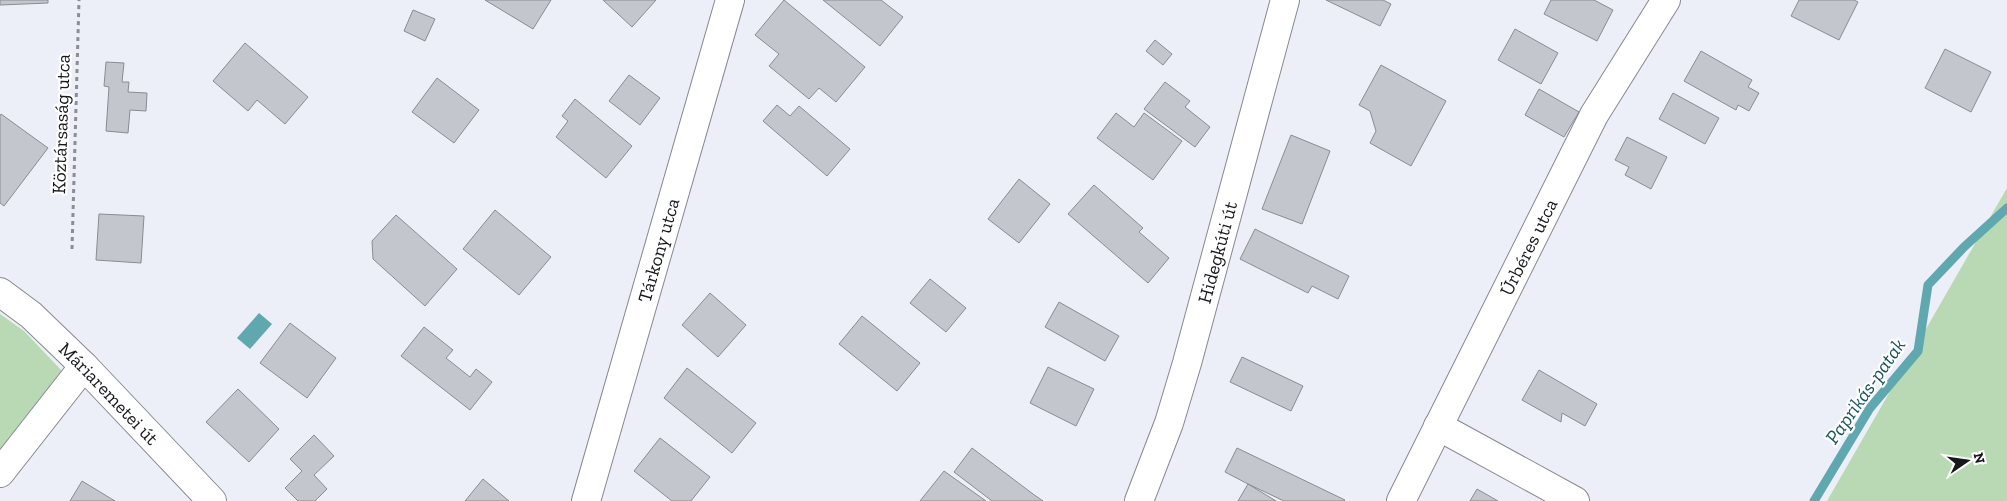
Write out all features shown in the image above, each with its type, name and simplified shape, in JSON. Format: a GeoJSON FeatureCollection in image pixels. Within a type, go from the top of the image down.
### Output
{"type":"FeatureCollection","features":[{"type":"Feature","properties":{"kind":"street","name":"Tárkony utca"},"geometry":{"type":"LineString","coordinates":[[586,501],[730,0]]}},
{"type":"Feature","properties":{"kind":"street","name":"Hidegkúti út"},"geometry":{"type":"LineString","coordinates":[[1139,501],[1169,423],[1187,363],[1284,0]]}},
{"type":"Feature","properties":{"kind":"street","name":"Úrbéres utca"},"geometry":{"type":"LineString","coordinates":[[1401,501],[1594,116],[1666,0]]}},
{"type":"Feature","properties":{"kind":"street","name":"Máriaremetei út"},"geometry":{"type":"LineString","coordinates":[[0,292],[31,315],[84,366],[212,501]]}},
{"type":"Feature","properties":{"kind":"street"},"geometry":{"type":"LineString","coordinates":[[0,473],[84,366]]}},
{"type":"Feature","properties":{"kind":"street"},"geometry":{"type":"LineString","coordinates":[[1438,426],[1575,501]]}},
{"type":"Feature","properties":{"kind":"path","name":"Köztársaság utca"},"geometry":{"type":"LineString","coordinates":[[72,249],[79,0]]}},
{"type":"Feature","properties":{"kind":"green space"},"geometry":{"type":"Polygon","coordinates":[[[2007,188],[2007,501],[1827,501],[2007,188]]]}},
{"type":"Feature","properties":{"kind":"green space"},"geometry":{"type":"Polygon","coordinates":[[[0,314],[24,331],[63,372],[26,416],[0,452],[0,314]]]}},
{"type":"Feature","properties":{"kind":"water"},"geometry":{"type":"Polygon","coordinates":[[[259,313],[272,324],[250,349],[237,338],[259,313]]]}},
{"type":"Feature","properties":{"kind":"building"},"geometry":{"type":"Polygon","coordinates":[[[0,0],[48,0],[48,3],[0,5],[0,0]]]}},
{"type":"Feature","properties":{"kind":"building"},"geometry":{"type":"Polygon","coordinates":[[[485,0],[551,0],[533,29],[485,0]]]}},
{"type":"Feature","properties":{"kind":"building"},"geometry":{"type":"Polygon","coordinates":[[[603,0],[656,0],[632,27],[603,0]]]}},
{"type":"Feature","properties":{"kind":"building"},"geometry":{"type":"Polygon","coordinates":[[[784,0],[865,67],[836,102],[819,88],[809,99],[769,66],[779,54],[755,35],[784,0]]]}},
{"type":"Feature","properties":{"kind":"building"},"geometry":{"type":"Polygon","coordinates":[[[823,0],[881,0],[903,17],[880,46],[823,0]]]}},
{"type":"Feature","properties":{"kind":"building"},"geometry":{"type":"Polygon","coordinates":[[[1326,0],[1383,0],[1391,4],[1380,26],[1326,0]]]}},
{"type":"Feature","properties":{"kind":"building"},"geometry":{"type":"Polygon","coordinates":[[[1551,0],[1594,0],[1613,10],[1597,41],[1544,14],[1551,0]]]}},
{"type":"Feature","properties":{"kind":"building"},"geometry":{"type":"Polygon","coordinates":[[[1799,0],[1854,0],[1858,2],[1839,40],[1791,16],[1799,0]]]}},
{"type":"Feature","properties":{"kind":"building"},"geometry":{"type":"Polygon","coordinates":[[[413,10],[435,19],[425,41],[404,31],[413,10]]]}},
{"type":"Feature","properties":{"kind":"building"},"geometry":{"type":"Polygon","coordinates":[[[1515,29],[1558,53],[1541,84],[1498,60],[1515,29]]]}},
{"type":"Feature","properties":{"kind":"building"},"geometry":{"type":"Polygon","coordinates":[[[1155,40],[1172,54],[1163,65],[1146,51],[1155,40]]]}},
{"type":"Feature","properties":{"kind":"building"},"geometry":{"type":"Polygon","coordinates":[[[245,43],[308,97],[285,124],[257,100],[248,111],[213,81],[245,43]]]}},
{"type":"Feature","properties":{"kind":"building"},"geometry":{"type":"Polygon","coordinates":[[[1945,49],[1991,72],[1971,112],[1925,88],[1945,49]]]}},
{"type":"Feature","properties":{"kind":"building"},"geometry":{"type":"Polygon","coordinates":[[[1701,51],[1752,80],[1748,87],[1759,93],[1749,111],[1738,105],[1736,110],[1684,81],[1701,51]]]}},
{"type":"Feature","properties":{"kind":"building"},"geometry":{"type":"Polygon","coordinates":[[[106,62],[124,63],[122,82],[129,82],[128,92],[147,93],[146,111],[130,110],[128,133],[106,131],[109,87],[104,86],[106,62]]]}},
{"type":"Feature","properties":{"kind":"building"},"geometry":{"type":"Polygon","coordinates":[[[1381,65],[1446,101],[1411,166],[1370,143],[1376,131],[1370,111],[1359,105],[1381,65]]]}},
{"type":"Feature","properties":{"kind":"building"},"geometry":{"type":"Polygon","coordinates":[[[629,75],[660,98],[640,125],[609,101],[629,75]]]}},
{"type":"Feature","properties":{"kind":"building"},"geometry":{"type":"Polygon","coordinates":[[[437,78],[479,110],[454,143],[412,112],[437,78]]]}},
{"type":"Feature","properties":{"kind":"building"},"geometry":{"type":"Polygon","coordinates":[[[1165,82],[1190,101],[1185,107],[1210,127],[1195,147],[1144,109],[1165,82]]]}},
{"type":"Feature","properties":{"kind":"building"},"geometry":{"type":"Polygon","coordinates":[[[1539,89],[1579,112],[1564,137],[1525,115],[1539,89]]]}},
{"type":"Feature","properties":{"kind":"building"},"geometry":{"type":"Polygon","coordinates":[[[1673,93],[1719,118],[1705,144],[1659,119],[1673,93]]]}},
{"type":"Feature","properties":{"kind":"building"},"geometry":{"type":"Polygon","coordinates":[[[575,99],[632,146],[606,178],[556,137],[568,121],[562,116],[575,99]]]}},
{"type":"Feature","properties":{"kind":"building"},"geometry":{"type":"Polygon","coordinates":[[[777,105],[790,116],[799,106],[850,149],[827,176],[763,121],[777,105]]]}},
{"type":"Feature","properties":{"kind":"building"},"geometry":{"type":"Polygon","coordinates":[[[1116,113],[1134,127],[1144,113],[1182,141],[1153,180],[1097,138],[1116,113]]]}},
{"type":"Feature","properties":{"kind":"building"},"geometry":{"type":"Polygon","coordinates":[[[1,114],[48,148],[4,206],[0,203],[1,114]]]}},
{"type":"Feature","properties":{"kind":"building"},"geometry":{"type":"Polygon","coordinates":[[[1291,135],[1330,151],[1302,224],[1262,209],[1291,135]]]}},
{"type":"Feature","properties":{"kind":"building"},"geometry":{"type":"Polygon","coordinates":[[[1627,137],[1667,157],[1651,189],[1625,175],[1629,167],[1615,160],[1627,137]]]}},
{"type":"Feature","properties":{"kind":"building"},"geometry":{"type":"Polygon","coordinates":[[[1019,179],[1050,204],[1019,243],[988,219],[1019,179]]]}},
{"type":"Feature","properties":{"kind":"building"},"geometry":{"type":"Polygon","coordinates":[[[1094,185],[1143,228],[1139,232],[1169,258],[1148,283],[1068,214],[1094,185]]]}},
{"type":"Feature","properties":{"kind":"building"},"geometry":{"type":"Polygon","coordinates":[[[495,210],[551,257],[519,295],[463,249],[495,210]]]}},
{"type":"Feature","properties":{"kind":"building"},"geometry":{"type":"Polygon","coordinates":[[[99,214],[144,216],[141,263],[96,260],[99,214]]]}},
{"type":"Feature","properties":{"kind":"building"},"geometry":{"type":"Polygon","coordinates":[[[396,215],[457,269],[425,306],[373,259],[372,241],[396,215]]]}},
{"type":"Feature","properties":{"kind":"building"},"geometry":{"type":"Polygon","coordinates":[[[1255,229],[1349,276],[1338,299],[1312,286],[1308,293],[1240,259],[1255,229]]]}},
{"type":"Feature","properties":{"kind":"building"},"geometry":{"type":"Polygon","coordinates":[[[930,279],[966,308],[946,332],[910,303],[930,279]]]}},
{"type":"Feature","properties":{"kind":"building"},"geometry":{"type":"Polygon","coordinates":[[[710,293],[746,325],[718,357],[682,325],[710,293]]]}},
{"type":"Feature","properties":{"kind":"building"},"geometry":{"type":"Polygon","coordinates":[[[1059,302],[1119,336],[1105,361],[1045,327],[1059,302]]]}},
{"type":"Feature","properties":{"kind":"building"},"geometry":{"type":"Polygon","coordinates":[[[862,316],[920,363],[897,391],[839,344],[862,316]]]}},
{"type":"Feature","properties":{"kind":"building"},"geometry":{"type":"Polygon","coordinates":[[[290,323],[336,358],[307,398],[260,363],[290,323]]]}},
{"type":"Feature","properties":{"kind":"building"},"geometry":{"type":"Polygon","coordinates":[[[424,327],[453,350],[446,358],[470,377],[476,369],[492,382],[470,410],[401,356],[424,327]]]}},
{"type":"Feature","properties":{"kind":"building"},"geometry":{"type":"Polygon","coordinates":[[[1242,357],[1303,386],[1291,411],[1230,382],[1242,357]]]}},
{"type":"Feature","properties":{"kind":"building"},"geometry":{"type":"Polygon","coordinates":[[[1048,367],[1094,389],[1076,426],[1030,403],[1048,367]]]}},
{"type":"Feature","properties":{"kind":"building"},"geometry":{"type":"Polygon","coordinates":[[[687,368],[756,423],[732,453],[664,398],[687,368]]]}},
{"type":"Feature","properties":{"kind":"building"},"geometry":{"type":"Polygon","coordinates":[[[1539,370],[1597,404],[1585,426],[1562,413],[1561,422],[1522,400],[1539,370]]]}},
{"type":"Feature","properties":{"kind":"building"},"geometry":{"type":"Polygon","coordinates":[[[238,389],[279,429],[249,462],[206,422],[238,389]]]}},
{"type":"Feature","properties":{"kind":"building"},"geometry":{"type":"Polygon","coordinates":[[[314,435],[334,456],[314,475],[327,489],[315,501],[298,501],[285,488],[302,471],[290,459],[314,435]]]}},
{"type":"Feature","properties":{"kind":"building"},"geometry":{"type":"Polygon","coordinates":[[[660,438],[710,477],[691,501],[672,501],[634,471],[660,438]]]}},
{"type":"Feature","properties":{"kind":"building"},"geometry":{"type":"Polygon","coordinates":[[[972,448],[1043,501],[992,501],[954,472],[972,448]]]}},
{"type":"Feature","properties":{"kind":"building"},"geometry":{"type":"Polygon","coordinates":[[[1237,448],[1345,500],[1284,501],[1248,484],[1225,472],[1237,448]]]}},
{"type":"Feature","properties":{"kind":"building"},"geometry":{"type":"Polygon","coordinates":[[[944,471],[986,501],[920,501],[944,471]]]}},
{"type":"Feature","properties":{"kind":"building"},"geometry":{"type":"Polygon","coordinates":[[[483,479],[509,501],[465,501],[483,479]]]}},
{"type":"Feature","properties":{"kind":"building"},"geometry":{"type":"Polygon","coordinates":[[[82,481],[115,501],[70,501],[82,481]]]}},
{"type":"Feature","properties":{"kind":"building"},"geometry":{"type":"Polygon","coordinates":[[[1248,484],[1276,501],[1238,501],[1248,484]]]}},
{"type":"Feature","properties":{"kind":"building"},"geometry":{"type":"Polygon","coordinates":[[[1477,489],[1498,501],[1470,501],[1477,489]]]}},
{"type":"Feature","properties":{"kind":"waterway","name":"Paprikás-patak"},"geometry":{"type":"LineString","coordinates":[[1814,501],[1870,408],[1918,351],[1928,285],[1964,247],[2007,208]]}}]}
